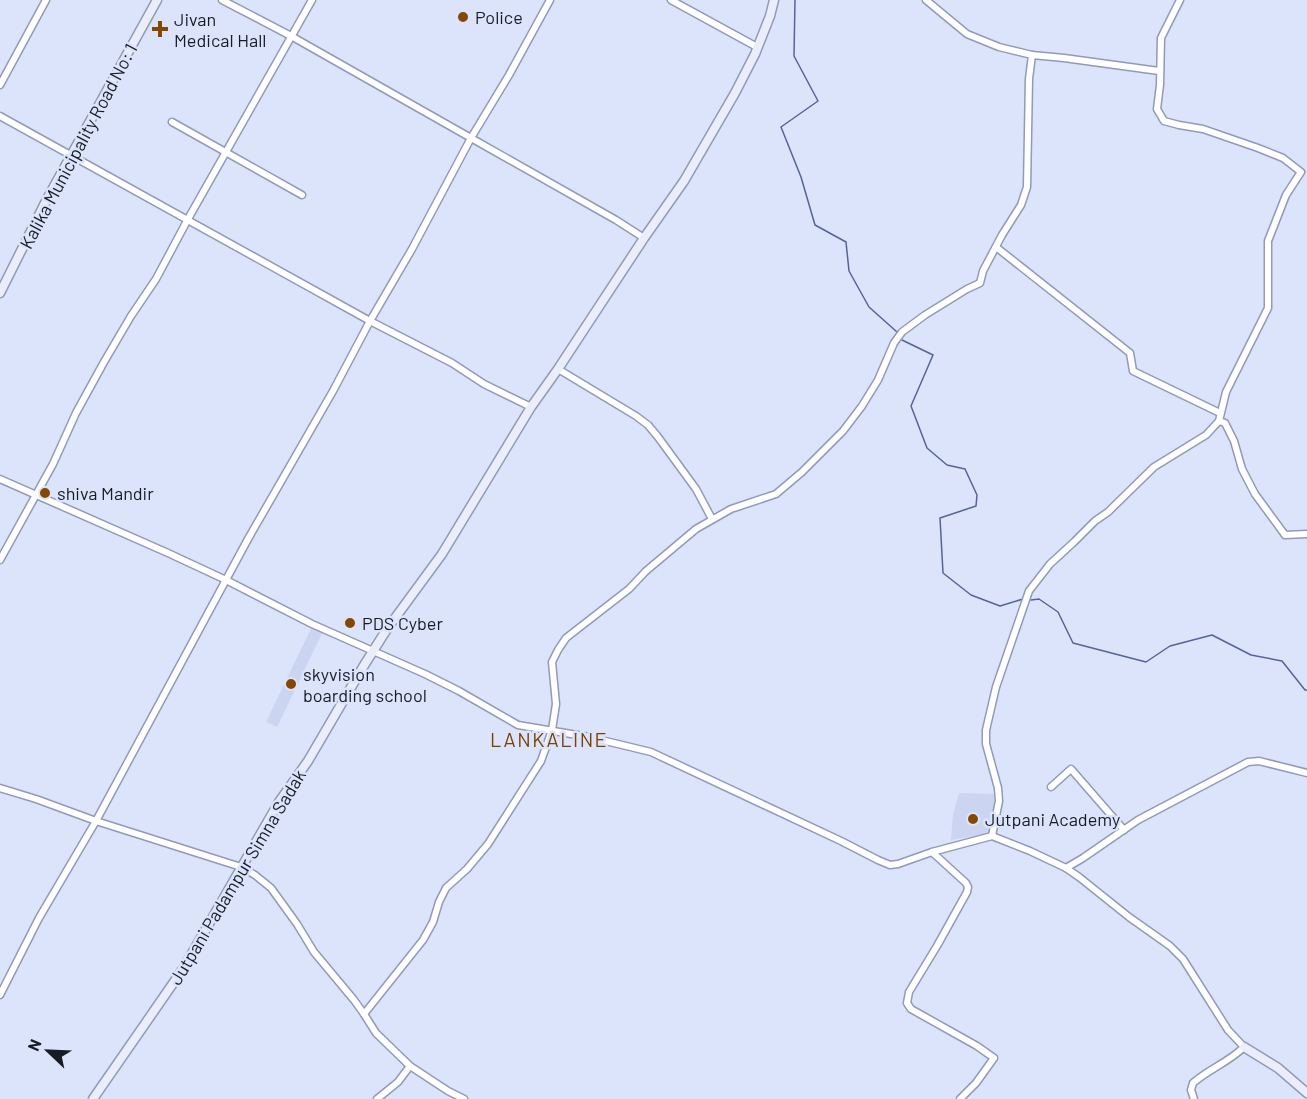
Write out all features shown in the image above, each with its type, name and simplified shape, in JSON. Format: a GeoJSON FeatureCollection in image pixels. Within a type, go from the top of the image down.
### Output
{"type":"FeatureCollection","features":[{"type":"Feature","properties":{"kind":"street"},"geometry":{"type":"LineString","coordinates":[[0,85],[46,0]]}},
{"type":"Feature","properties":{"kind":"street","name":"Kalika Municipality Road No: 1"},"geometry":{"type":"LineString","coordinates":[[0,293],[46,201],[157,0]]}},
{"type":"Feature","properties":{"kind":"street"},"geometry":{"type":"LineString","coordinates":[[222,0],[291,36],[644,238],[684,181],[735,93],[755,54],[774,0]]}},
{"type":"Feature","properties":{"kind":"street"},"geometry":{"type":"LineString","coordinates":[[0,560],[53,465],[76,413],[131,316],[156,279],[312,0]]}},
{"type":"Feature","properties":{"kind":"street"},"geometry":{"type":"LineString","coordinates":[[0,995],[44,909],[96,821],[226,580],[550,0]]}},
{"type":"Feature","properties":{"kind":"street"},"geometry":{"type":"LineString","coordinates":[[671,0],[757,46]]}},
{"type":"Feature","properties":{"kind":"street"},"geometry":{"type":"LineString","coordinates":[[926,0],[967,34],[999,47],[1032,55],[1159,72]]}},
{"type":"Feature","properties":{"kind":"street"},"geometry":{"type":"LineString","coordinates":[[992,836],[999,801],[998,788],[986,744],[987,730],[996,687],[1029,591],[1050,564],[1154,467],[1206,435],[1219,421],[1226,392],[1268,308],[1268,241],[1286,195],[1304,174],[1283,158],[1258,148],[1203,129],[1164,121],[1157,109],[1161,38],[1180,0]]}},
{"type":"Feature","properties":{"kind":"street"},"geometry":{"type":"LineString","coordinates":[[364,1014],[423,940],[433,922],[446,888],[467,869],[488,844],[541,761],[552,730],[556,704],[552,662],[566,638],[629,589],[646,571],[696,529],[731,509],[776,494],[802,472],[843,431],[862,406],[878,380],[894,343],[902,332],[925,315],[980,283],[983,271],[1021,205],[1027,187],[1029,79],[1032,55]]}},
{"type":"Feature","properties":{"kind":"street"},"geometry":{"type":"LineString","coordinates":[[0,116],[370,321],[452,363],[484,384],[531,407]]}},
{"type":"Feature","properties":{"kind":"street"},"geometry":{"type":"LineString","coordinates":[[172,122],[302,195]]}},
{"type":"Feature","properties":{"kind":"street","name":"Jutpani Padampur Simna Sadak"},"geometry":{"type":"LineString","coordinates":[[93,1099],[183,969],[279,802],[308,761],[363,667],[387,629],[441,554],[531,407],[644,238]]}},
{"type":"Feature","properties":{"kind":"street"},"geometry":{"type":"LineString","coordinates":[[996,247],[1130,352],[1132,371],[1220,413]]}},
{"type":"Feature","properties":{"kind":"street"},"geometry":{"type":"LineString","coordinates":[[558,369],[648,425],[696,489],[712,519]]}},
{"type":"Feature","properties":{"kind":"street"},"geometry":{"type":"LineString","coordinates":[[1219,421],[1226,423],[1242,469],[1255,494],[1285,535],[1307,534]]}},
{"type":"Feature","properties":{"kind":"street"},"geometry":{"type":"LineString","coordinates":[[0,479],[226,580],[312,624],[459,691],[518,725],[589,737],[651,753],[890,865],[992,836],[1030,851],[1066,868],[1170,946],[1183,959],[1228,1030],[1244,1047],[1278,1068],[1307,1093]]}},
{"type":"Feature","properties":{"kind":"street"},"geometry":{"type":"LineString","coordinates":[[1066,868],[1138,820],[1248,762],[1259,761],[1307,773]]}},
{"type":"Feature","properties":{"kind":"street"},"geometry":{"type":"LineString","coordinates":[[1051,787],[1071,769],[1124,830]]}},
{"type":"Feature","properties":{"kind":"street"},"geometry":{"type":"LineString","coordinates":[[0,788],[241,867],[255,875],[272,888],[314,952],[364,1014],[376,1033],[410,1066],[447,1091],[464,1099]]}},
{"type":"Feature","properties":{"kind":"street"},"geometry":{"type":"LineString","coordinates":[[932,852],[968,887],[937,946],[909,992],[907,1003],[911,1009],[994,1058],[982,1076],[960,1099]]}},
{"type":"Feature","properties":{"kind":"street"},"geometry":{"type":"LineString","coordinates":[[1194,1099],[1191,1090],[1193,1083],[1229,1060],[1244,1047]]}},
{"type":"Feature","properties":{"kind":"street"},"geometry":{"type":"LineString","coordinates":[[377,1099],[398,1082],[410,1066]]}},
{"type":"Feature","properties":{"kind":"shaded area","name":"skyvision boarding school"},"geometry":{"type":"Polygon","coordinates":[[[314,622],[325,627],[277,727],[266,722],[314,622]]]}},
{"type":"Feature","properties":{"kind":"shaded area","name":"Jutpani Academy"},"geometry":{"type":"Polygon","coordinates":[[[959,793],[997,794],[997,806],[991,833],[951,840],[953,814],[959,793]]]}},
{"type":"Feature","properties":{"kind":"waterway"},"geometry":{"type":"LineString","coordinates":[[795,0],[794,56],[818,101],[781,127],[801,177],[815,225],[846,242],[849,271],[869,307],[897,332]]}},
{"type":"Feature","properties":{"kind":"waterway"},"geometry":{"type":"LineString","coordinates":[[902,340],[933,355],[911,406],[927,448],[947,465],[965,469],[977,495],[976,506],[940,518],[943,573],[971,595],[1000,606],[1023,599]]}},
{"type":"Feature","properties":{"kind":"waterway"},"geometry":{"type":"LineString","coordinates":[[1031,600],[1039,599],[1058,612],[1073,643],[1146,662],[1170,646],[1212,635],[1251,655],[1282,661],[1307,690]]}},
{"type":"Feature","properties":{"kind":"place","name":"Police"},"geometry":{"type":"Point","coordinates":[463,17]}},
{"type":"Feature","properties":{"kind":"place","name":"Jivan Medical Hall"},"geometry":{"type":"Point","coordinates":[160,29]}},
{"type":"Feature","properties":{"kind":"place","name":"shiva Mandir"},"geometry":{"type":"Point","coordinates":[45,493]}},
{"type":"Feature","properties":{"kind":"place","name":"PDS Cyber"},"geometry":{"type":"Point","coordinates":[350,623]}},
{"type":"Feature","properties":{"kind":"place","name":"skyvision boarding school"},"geometry":{"type":"Point","coordinates":[291,684]}},
{"type":"Feature","properties":{"kind":"place","name":"Jutpani Academy"},"geometry":{"type":"Point","coordinates":[973,819]}},
{"type":"Feature","properties":{"kind":"district","name":"LANKALINE"},"geometry":{"type":"Point","coordinates":[549,739]}}]}
